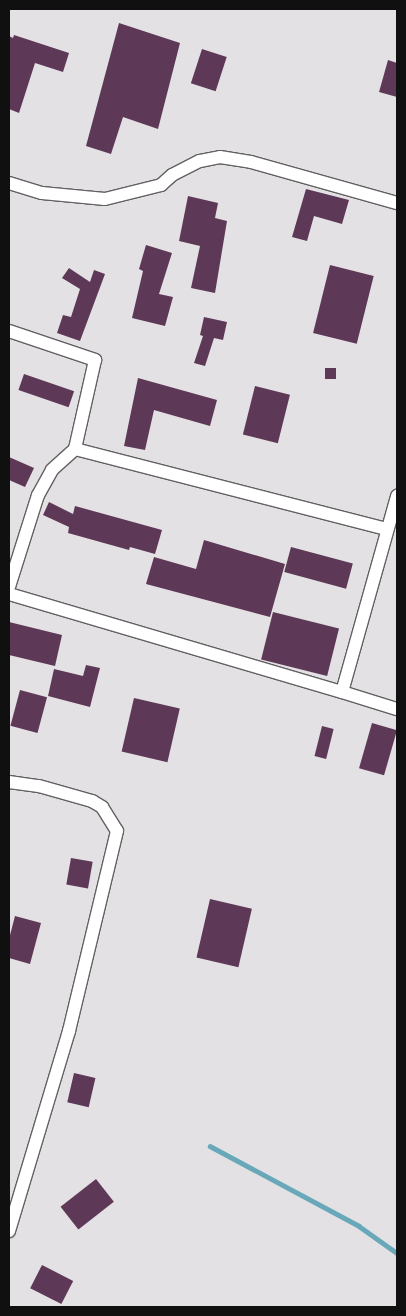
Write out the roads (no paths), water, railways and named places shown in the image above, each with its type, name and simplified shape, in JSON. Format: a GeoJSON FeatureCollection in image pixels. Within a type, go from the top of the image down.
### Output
{"type":"FeatureCollection","features":[{"type":"Feature","properties":{"kind":"street"},"geometry":{"type":"LineString","coordinates":[[9,183],[42,193],[105,198],[162,185],[172,175],[200,161],[220,157],[251,162],[397,203]]}},
{"type":"Feature","properties":{"kind":"street"},"geometry":{"type":"LineString","coordinates":[[9,331],[95,360],[75,448],[52,470],[38,495],[9,587]]}},
{"type":"Feature","properties":{"kind":"street"},"geometry":{"type":"LineString","coordinates":[[75,448],[386,529]]}},
{"type":"Feature","properties":{"kind":"street"},"geometry":{"type":"LineString","coordinates":[[342,692],[386,529],[397,496]]}},
{"type":"Feature","properties":{"kind":"street"},"geometry":{"type":"LineString","coordinates":[[9,594],[397,709]]}},
{"type":"Feature","properties":{"kind":"street"},"geometry":{"type":"LineString","coordinates":[[9,782],[39,786],[92,801],[102,807],[117,831],[69,1031],[9,1231]]}},
{"type":"Feature","properties":{"kind":"waterway"},"geometry":{"type":"LineString","coordinates":[[210,1146],[359,1226],[397,1253]]}}]}
